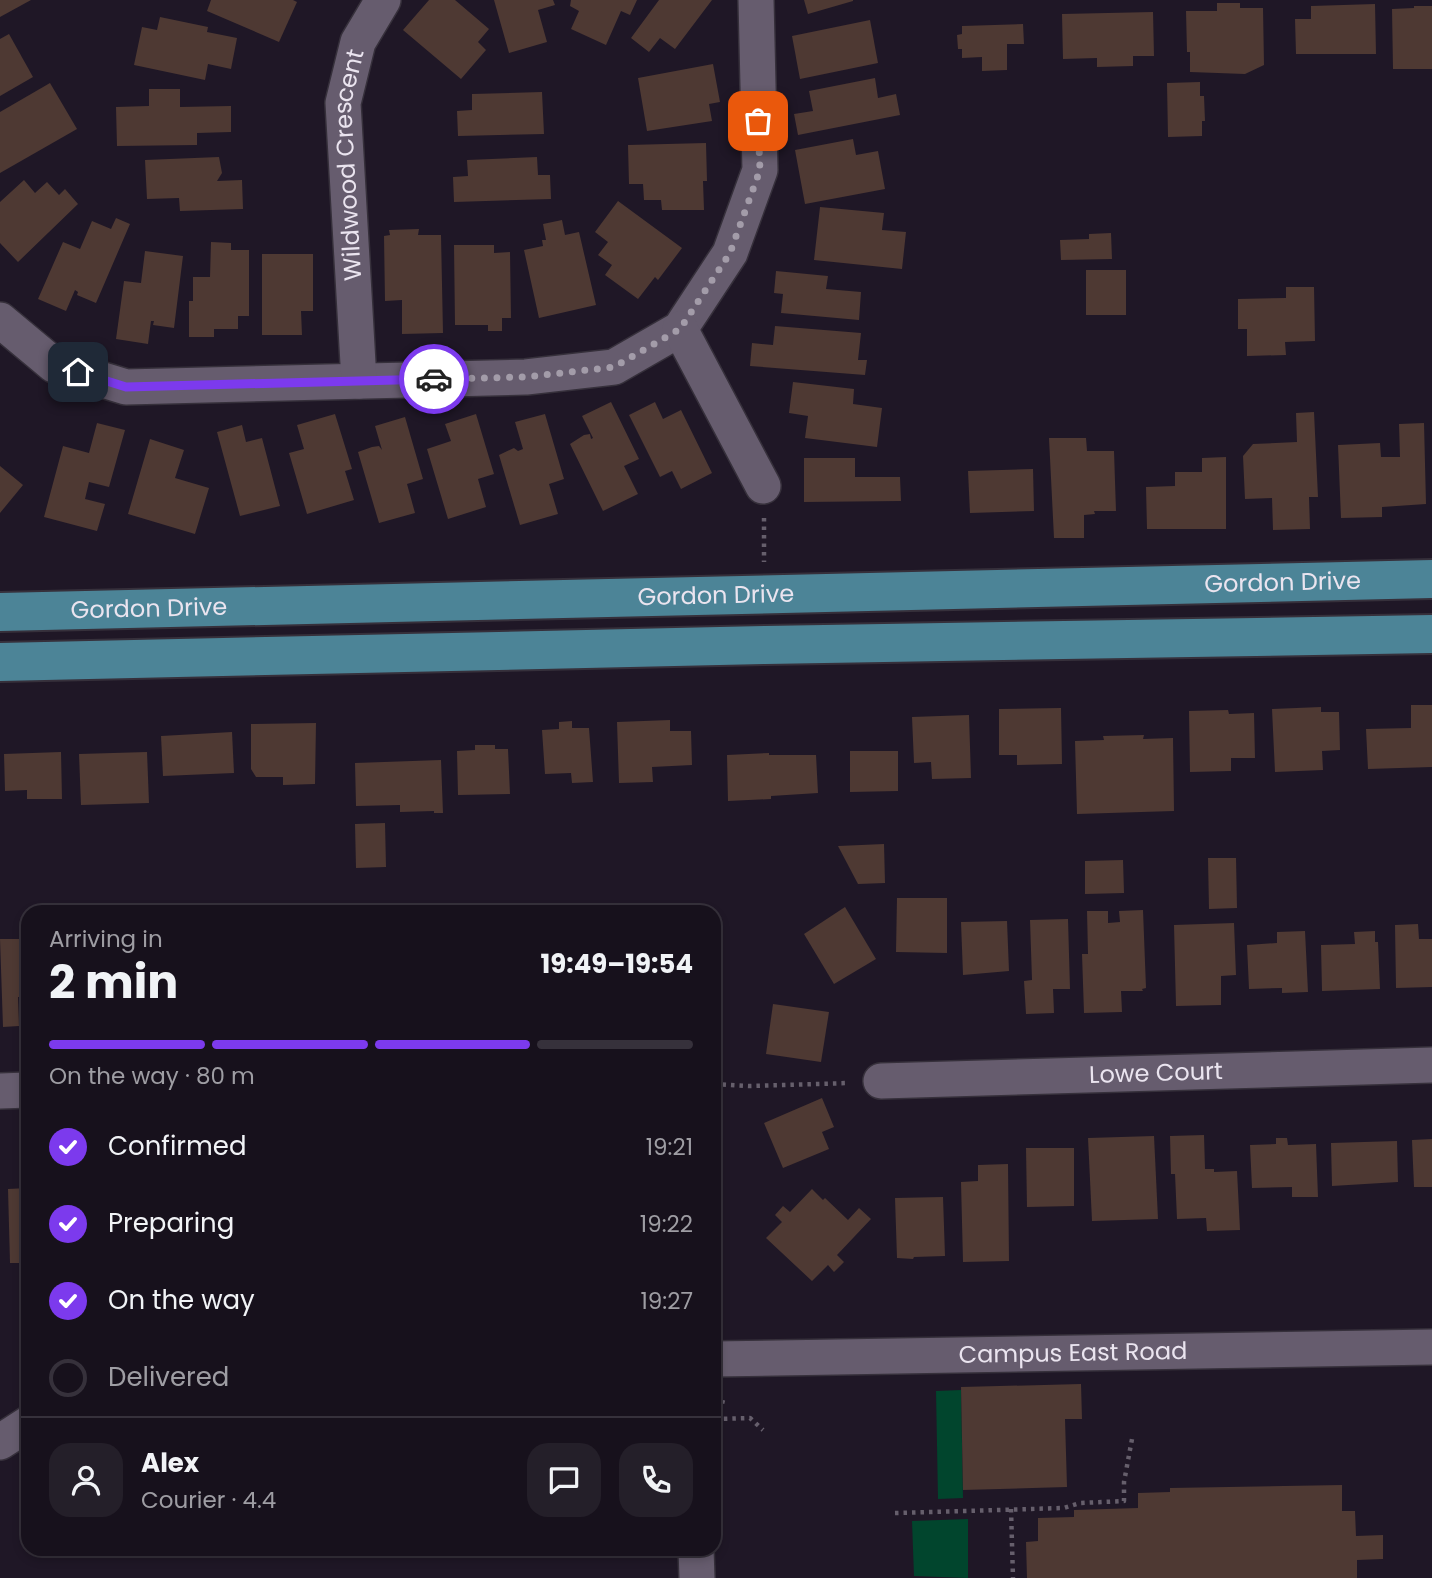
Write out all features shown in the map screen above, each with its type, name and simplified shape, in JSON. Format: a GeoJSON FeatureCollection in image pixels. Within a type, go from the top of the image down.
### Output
{"type":"FeatureCollection","features":[{"type":"Feature","properties":{"kind":"main road","name":"Gordon Drive"},"geometry":{"type":"LineString","coordinates":[[0,612],[1432,579]]}},
{"type":"Feature","properties":{"kind":"main road","name":"Gordon Drive"},"geometry":{"type":"LineString","coordinates":[[0,662],[751,645],[1432,634]]}},
{"type":"Feature","properties":{"kind":"street","name":"Wildwood Crescent"},"geometry":{"type":"LineString","coordinates":[[359,381],[342,103],[358,42],[383,0]]}},
{"type":"Feature","properties":{"kind":"street"},"geometry":{"type":"LineString","coordinates":[[0,320],[54,365],[126,387],[526,377],[614,367],[680,329],[730,253],[760,170],[756,0]]}},
{"type":"Feature","properties":{"kind":"street"},"geometry":{"type":"LineString","coordinates":[[680,329],[764,486]]}},
{"type":"Feature","properties":{"kind":"street","name":"Lowe Court"},"geometry":{"type":"LineString","coordinates":[[881,1081],[1432,1065]]}},
{"type":"Feature","properties":{"kind":"street"},"geometry":{"type":"LineString","coordinates":[[0,1091],[21,1090]]}},
{"type":"Feature","properties":{"kind":"street","name":"Campus East Road"},"geometry":{"type":"LineString","coordinates":[[721,1359],[1432,1347]]}},
{"type":"Feature","properties":{"kind":"street"},"geometry":{"type":"LineString","coordinates":[[0,1442],[21,1428]]}},
{"type":"Feature","properties":{"kind":"street"},"geometry":{"type":"LineString","coordinates":[[696,1556],[697,1578]]}},
{"type":"Feature","properties":{"kind":"path"},"geometry":{"type":"LineString","coordinates":[[721,1084],[749,1086],[881,1081]]}},
{"type":"Feature","properties":{"kind":"path"},"geometry":{"type":"LineString","coordinates":[[721,1408],[723,1400]]}},
{"type":"Feature","properties":{"kind":"path"},"geometry":{"type":"LineString","coordinates":[[721,1419],[750,1418],[763,1430]]}},
{"type":"Feature","properties":{"kind":"path"},"geometry":{"type":"LineString","coordinates":[[895,1513],[1064,1508],[1080,1503],[1124,1501],[1124,1482],[1132,1439]]}},
{"type":"Feature","properties":{"kind":"path"},"geometry":{"type":"LineString","coordinates":[[1011,1509],[1013,1578]]}},
{"type":"Feature","properties":{"kind":"green space"},"geometry":{"type":"Polygon","coordinates":[[[961,1390],[963,1498],[938,1499],[936,1391],[961,1390]]]}},
{"type":"Feature","properties":{"kind":"green space"},"geometry":{"type":"Polygon","coordinates":[[[968,1519],[968,1578],[914,1576],[912,1521],[968,1519]]]}},
{"type":"Feature","properties":{"kind":"building"},"geometry":{"type":"Polygon","coordinates":[[[0,0],[31,0],[0,17],[0,0]]]}},
{"type":"Feature","properties":{"kind":"building"},"geometry":{"type":"Polygon","coordinates":[[[211,0],[297,2],[279,42],[207,11],[211,0]]]}},
{"type":"Feature","properties":{"kind":"building"},"geometry":{"type":"Polygon","coordinates":[[[429,0],[455,0],[489,29],[478,42],[486,50],[461,79],[403,30],[429,0]]]}},
{"type":"Feature","properties":{"kind":"building"},"geometry":{"type":"Polygon","coordinates":[[[494,0],[553,0],[555,5],[538,10],[547,42],[509,53],[494,0]]]}},
{"type":"Feature","properties":{"kind":"building"},"geometry":{"type":"Polygon","coordinates":[[[571,0],[637,0],[630,15],[621,11],[606,45],[571,29],[579,11],[570,6],[571,0]]]}},
{"type":"Feature","properties":{"kind":"building"},"geometry":{"type":"Polygon","coordinates":[[[659,0],[712,0],[675,49],[660,38],[649,52],[631,38],[659,0]]]}},
{"type":"Feature","properties":{"kind":"building"},"geometry":{"type":"Polygon","coordinates":[[[804,0],[853,0],[853,1],[808,14],[804,0]]]}},
{"type":"Feature","properties":{"kind":"building"},"geometry":{"type":"Polygon","coordinates":[[[1217,3],[1240,3],[1240,8],[1263,8],[1264,65],[1245,74],[1190,72],[1186,11],[1217,11],[1217,3]]]}},
{"type":"Feature","properties":{"kind":"building"},"geometry":{"type":"Polygon","coordinates":[[[1375,4],[1376,54],[1296,54],[1295,19],[1311,19],[1311,6],[1375,4]]]}},
{"type":"Feature","properties":{"kind":"building"},"geometry":{"type":"Polygon","coordinates":[[[1432,6],[1432,69],[1393,69],[1392,9],[1432,6]]]}},
{"type":"Feature","properties":{"kind":"building"},"geometry":{"type":"Polygon","coordinates":[[[1153,12],[1154,56],[1133,56],[1133,66],[1097,67],[1097,58],[1063,59],[1062,14],[1153,12]]]}},
{"type":"Feature","properties":{"kind":"building"},"geometry":{"type":"Polygon","coordinates":[[[160,17],[208,27],[207,32],[237,38],[231,69],[208,64],[205,80],[134,65],[142,27],[157,30],[160,17]]]}},
{"type":"Feature","properties":{"kind":"building"},"geometry":{"type":"Polygon","coordinates":[[[870,20],[878,63],[800,79],[792,36],[870,20]]]}},
{"type":"Feature","properties":{"kind":"building"},"geometry":{"type":"Polygon","coordinates":[[[1023,24],[1024,44],[1007,44],[1007,70],[982,71],[982,57],[962,58],[957,35],[962,34],[962,26],[1023,24]]]}},
{"type":"Feature","properties":{"kind":"building"},"geometry":{"type":"Polygon","coordinates":[[[9,34],[33,77],[0,96],[0,39],[9,34]]]}},
{"type":"Feature","properties":{"kind":"building"},"geometry":{"type":"Polygon","coordinates":[[[713,64],[720,102],[709,104],[712,121],[647,131],[638,78],[713,64]]]}},
{"type":"Feature","properties":{"kind":"building"},"geometry":{"type":"Polygon","coordinates":[[[875,78],[878,98],[896,94],[900,115],[798,135],[794,114],[813,111],[809,91],[875,78]]]}},
{"type":"Feature","properties":{"kind":"building"},"geometry":{"type":"Polygon","coordinates":[[[1200,82],[1200,96],[1204,96],[1205,121],[1202,121],[1202,136],[1168,137],[1167,83],[1200,82]]]}},
{"type":"Feature","properties":{"kind":"building"},"geometry":{"type":"Polygon","coordinates":[[[50,83],[77,129],[0,173],[0,112],[50,83]]]}},
{"type":"Feature","properties":{"kind":"building"},"geometry":{"type":"Polygon","coordinates":[[[149,89],[180,89],[180,107],[231,106],[231,132],[197,133],[197,145],[117,146],[116,107],[149,106],[149,89]]]}},
{"type":"Feature","properties":{"kind":"building"},"geometry":{"type":"Polygon","coordinates":[[[542,92],[544,134],[458,136],[457,111],[472,110],[472,94],[542,92]]]}},
{"type":"Feature","properties":{"kind":"building"},"geometry":{"type":"Polygon","coordinates":[[[853,139],[856,155],[878,151],[885,189],[805,204],[795,150],[853,139]]]}},
{"type":"Feature","properties":{"kind":"building"},"geometry":{"type":"Polygon","coordinates":[[[706,143],[707,181],[703,181],[704,210],[662,210],[661,200],[644,200],[643,184],[629,184],[628,145],[706,143]]]}},
{"type":"Feature","properties":{"kind":"building"},"geometry":{"type":"Polygon","coordinates":[[[219,157],[222,173],[217,181],[242,180],[243,209],[180,211],[179,198],[147,199],[145,160],[219,157]]]}},
{"type":"Feature","properties":{"kind":"building"},"geometry":{"type":"Polygon","coordinates":[[[537,157],[538,175],[550,175],[551,199],[454,202],[453,177],[468,176],[467,160],[537,157]]]}},
{"type":"Feature","properties":{"kind":"building"},"geometry":{"type":"Polygon","coordinates":[[[24,180],[35,193],[47,182],[59,195],[65,189],[78,204],[18,262],[0,243],[0,202],[24,180]]]}},
{"type":"Feature","properties":{"kind":"building"},"geometry":{"type":"Polygon","coordinates":[[[618,201],[682,248],[658,280],[655,277],[638,299],[605,275],[612,265],[598,255],[608,242],[595,232],[618,201]]]}},
{"type":"Feature","properties":{"kind":"building"},"geometry":{"type":"Polygon","coordinates":[[[820,207],[884,213],[882,230],[906,232],[902,269],[814,260],[820,207]]]}},
{"type":"Feature","properties":{"kind":"building"},"geometry":{"type":"Polygon","coordinates":[[[116,218],[130,224],[96,303],[77,295],[75,290],[66,311],[38,299],[63,242],[80,249],[92,221],[111,229],[116,218]]]}},
{"type":"Feature","properties":{"kind":"building"},"geometry":{"type":"Polygon","coordinates":[[[562,220],[565,235],[579,232],[596,305],[539,318],[524,250],[543,246],[542,240],[546,240],[543,224],[562,220]]]}},
{"type":"Feature","properties":{"kind":"building"},"geometry":{"type":"Polygon","coordinates":[[[419,229],[418,235],[441,235],[443,333],[402,334],[402,300],[385,301],[384,236],[390,235],[389,230],[419,229]]]}},
{"type":"Feature","properties":{"kind":"building"},"geometry":{"type":"Polygon","coordinates":[[[1111,233],[1112,259],[1061,260],[1060,240],[1089,239],[1089,234],[1111,233]]]}},
{"type":"Feature","properties":{"kind":"building"},"geometry":{"type":"Polygon","coordinates":[[[211,242],[231,243],[231,250],[249,250],[249,316],[238,316],[238,329],[214,329],[214,337],[189,337],[189,301],[193,301],[193,277],[210,277],[211,242]]]}},
{"type":"Feature","properties":{"kind":"building"},"geometry":{"type":"Polygon","coordinates":[[[454,245],[494,245],[494,253],[510,252],[511,318],[502,318],[502,331],[488,331],[488,325],[455,325],[454,245]]]}},
{"type":"Feature","properties":{"kind":"building"},"geometry":{"type":"Polygon","coordinates":[[[145,251],[183,256],[174,328],[153,325],[154,321],[151,321],[148,344],[116,339],[124,281],[141,283],[145,251]]]}},
{"type":"Feature","properties":{"kind":"building"},"geometry":{"type":"Polygon","coordinates":[[[262,254],[313,254],[313,311],[301,311],[302,335],[262,335],[262,254]]]}},
{"type":"Feature","properties":{"kind":"building"},"geometry":{"type":"Polygon","coordinates":[[[1086,270],[1126,270],[1126,315],[1086,315],[1086,270]]]}},
{"type":"Feature","properties":{"kind":"building"},"geometry":{"type":"Polygon","coordinates":[[[776,271],[828,276],[826,289],[861,292],[859,320],[781,313],[783,294],[774,293],[776,271]]]}},
{"type":"Feature","properties":{"kind":"building"},"geometry":{"type":"Polygon","coordinates":[[[1286,287],[1314,287],[1315,341],[1285,342],[1286,355],[1247,356],[1247,329],[1238,329],[1238,299],[1286,298],[1286,287]]]}},
{"type":"Feature","properties":{"kind":"building"},"geometry":{"type":"Polygon","coordinates":[[[775,326],[861,333],[858,360],[867,360],[865,375],[750,366],[752,343],[773,345],[775,326]]]}},
{"type":"Feature","properties":{"kind":"building"},"geometry":{"type":"Polygon","coordinates":[[[793,382],[854,389],[853,404],[882,408],[877,447],[805,438],[808,416],[789,413],[793,382]]]}},
{"type":"Feature","properties":{"kind":"building"},"geometry":{"type":"Polygon","coordinates":[[[611,402],[639,459],[624,466],[638,494],[603,511],[570,444],[584,435],[590,434],[591,439],[593,438],[582,416],[611,402]]]}},
{"type":"Feature","properties":{"kind":"building"},"geometry":{"type":"Polygon","coordinates":[[[655,402],[663,419],[681,410],[712,473],[681,489],[672,471],[660,477],[629,415],[655,402]]]}},
{"type":"Feature","properties":{"kind":"building"},"geometry":{"type":"Polygon","coordinates":[[[1314,412],[1318,497],[1309,497],[1310,529],[1273,530],[1272,498],[1245,499],[1243,456],[1253,444],[1297,442],[1296,413],[1314,412]]]}},
{"type":"Feature","properties":{"kind":"building"},"geometry":{"type":"Polygon","coordinates":[[[335,414],[352,469],[345,471],[354,500],[307,514],[289,453],[304,449],[297,425],[335,414]]]}},
{"type":"Feature","properties":{"kind":"building"},"geometry":{"type":"Polygon","coordinates":[[[476,414],[494,474],[478,479],[486,507],[448,519],[427,449],[451,441],[445,424],[476,414]]]}},
{"type":"Feature","properties":{"kind":"building"},"geometry":{"type":"Polygon","coordinates":[[[545,414],[564,479],[549,484],[558,514],[520,525],[499,455],[514,448],[518,451],[523,449],[515,422],[545,414]]]}},
{"type":"Feature","properties":{"kind":"building"},"geometry":{"type":"Polygon","coordinates":[[[405,417],[423,479],[407,484],[415,513],[379,523],[358,452],[379,446],[382,450],[375,426],[405,417]]]}},
{"type":"Feature","properties":{"kind":"building"},"geometry":{"type":"Polygon","coordinates":[[[97,423],[125,430],[109,487],[89,482],[85,499],[105,504],[97,531],[44,517],[63,446],[89,453],[97,423]]]}},
{"type":"Feature","properties":{"kind":"building"},"geometry":{"type":"Polygon","coordinates":[[[1424,423],[1426,504],[1382,507],[1382,517],[1341,518],[1338,445],[1380,443],[1381,457],[1400,457],[1399,424],[1424,423]]]}},
{"type":"Feature","properties":{"kind":"building"},"geometry":{"type":"Polygon","coordinates":[[[242,425],[246,442],[262,438],[280,506],[240,516],[217,432],[242,425]]]}},
{"type":"Feature","properties":{"kind":"building"},"geometry":{"type":"Polygon","coordinates":[[[1049,438],[1086,438],[1087,451],[1114,451],[1116,511],[1094,511],[1095,514],[1084,515],[1084,538],[1054,538],[1049,438]]]}},
{"type":"Feature","properties":{"kind":"building"},"geometry":{"type":"Polygon","coordinates":[[[150,439],[184,450],[175,478],[209,488],[195,534],[128,514],[150,439]]]}},
{"type":"Feature","properties":{"kind":"building"},"geometry":{"type":"Polygon","coordinates":[[[1226,457],[1226,529],[1147,529],[1146,487],[1175,486],[1175,472],[1202,472],[1202,458],[1226,457]]]}},
{"type":"Feature","properties":{"kind":"building"},"geometry":{"type":"Polygon","coordinates":[[[804,458],[855,458],[855,477],[900,477],[901,501],[804,502],[804,458]]]}},
{"type":"Feature","properties":{"kind":"building"},"geometry":{"type":"Polygon","coordinates":[[[0,466],[23,485],[0,513],[0,466]]]}},
{"type":"Feature","properties":{"kind":"building"},"geometry":{"type":"Polygon","coordinates":[[[1033,469],[1034,511],[970,513],[968,471],[1033,469]]]}},
{"type":"Feature","properties":{"kind":"building"},"geometry":{"type":"Polygon","coordinates":[[[1411,705],[1432,705],[1432,767],[1368,769],[1366,729],[1411,728],[1411,705]]]}},
{"type":"Feature","properties":{"kind":"building"},"geometry":{"type":"Polygon","coordinates":[[[1321,707],[1321,712],[1339,712],[1340,750],[1322,751],[1323,770],[1275,772],[1272,709],[1321,707]]]}},
{"type":"Feature","properties":{"kind":"building"},"geometry":{"type":"Polygon","coordinates":[[[1061,708],[1062,764],[1017,765],[1017,755],[999,755],[999,709],[1061,708]]]}},
{"type":"Feature","properties":{"kind":"building"},"geometry":{"type":"Polygon","coordinates":[[[1228,710],[1229,714],[1254,713],[1255,758],[1231,758],[1231,771],[1190,772],[1189,711],[1228,710]]]}},
{"type":"Feature","properties":{"kind":"building"},"geometry":{"type":"Polygon","coordinates":[[[969,715],[971,778],[932,779],[931,762],[914,763],[912,717],[969,715]]]}},
{"type":"Feature","properties":{"kind":"building"},"geometry":{"type":"Polygon","coordinates":[[[670,720],[670,731],[691,731],[692,765],[652,767],[653,782],[619,783],[617,722],[670,720]]]}},
{"type":"Feature","properties":{"kind":"building"},"geometry":{"type":"Polygon","coordinates":[[[572,721],[572,728],[589,728],[593,782],[572,783],[571,773],[545,774],[542,730],[559,729],[559,722],[572,721]]]}},
{"type":"Feature","properties":{"kind":"building"},"geometry":{"type":"Polygon","coordinates":[[[316,723],[315,784],[283,785],[283,777],[256,777],[251,769],[251,724],[316,723]]]}},
{"type":"Feature","properties":{"kind":"building"},"geometry":{"type":"Polygon","coordinates":[[[232,732],[234,773],[163,776],[161,736],[232,732]]]}},
{"type":"Feature","properties":{"kind":"building"},"geometry":{"type":"Polygon","coordinates":[[[1144,735],[1143,739],[1173,738],[1174,811],[1077,814],[1075,741],[1104,740],[1103,736],[1144,735]]]}},
{"type":"Feature","properties":{"kind":"building"},"geometry":{"type":"Polygon","coordinates":[[[475,745],[495,745],[495,749],[508,749],[510,794],[458,795],[457,751],[475,750],[475,745]]]}},
{"type":"Feature","properties":{"kind":"building"},"geometry":{"type":"Polygon","coordinates":[[[850,751],[898,751],[898,791],[850,792],[850,751]]]}},
{"type":"Feature","properties":{"kind":"building"},"geometry":{"type":"Polygon","coordinates":[[[61,752],[62,799],[27,799],[27,790],[5,791],[4,754],[61,752]]]}},
{"type":"Feature","properties":{"kind":"building"},"geometry":{"type":"Polygon","coordinates":[[[147,752],[149,803],[81,805],[79,754],[147,752]]]}},
{"type":"Feature","properties":{"kind":"building"},"geometry":{"type":"Polygon","coordinates":[[[727,755],[816,755],[818,793],[728,801],[727,755]]]}},
{"type":"Feature","properties":{"kind":"building"},"geometry":{"type":"Polygon","coordinates":[[[441,760],[443,813],[400,812],[400,805],[356,806],[355,763],[441,760]]]}},
{"type":"Feature","properties":{"kind":"building"},"geometry":{"type":"Polygon","coordinates":[[[385,823],[386,867],[356,868],[355,824],[385,823]]]}},
{"type":"Feature","properties":{"kind":"building"},"geometry":{"type":"Polygon","coordinates":[[[884,844],[885,883],[858,884],[838,846],[884,844]]]}},
{"type":"Feature","properties":{"kind":"building"},"geometry":{"type":"Polygon","coordinates":[[[1208,858],[1236,858],[1237,908],[1209,909],[1208,858]]]}},
{"type":"Feature","properties":{"kind":"building"},"geometry":{"type":"Polygon","coordinates":[[[1123,860],[1124,893],[1085,894],[1085,861],[1123,860]]]}},
{"type":"Feature","properties":{"kind":"building"},"geometry":{"type":"Polygon","coordinates":[[[897,898],[947,898],[947,953],[896,952],[897,898]]]}},
{"type":"Feature","properties":{"kind":"building"},"geometry":{"type":"Polygon","coordinates":[[[845,907],[876,959],[834,984],[804,934],[845,907]]]}},
{"type":"Feature","properties":{"kind":"building"},"geometry":{"type":"Polygon","coordinates":[[[1143,910],[1146,988],[1142,989],[1143,991],[1121,991],[1122,1012],[1084,1013],[1082,954],[1088,954],[1087,911],[1108,911],[1108,923],[1120,922],[1119,911],[1143,910]]]}},
{"type":"Feature","properties":{"kind":"building"},"geometry":{"type":"Polygon","coordinates":[[[1068,919],[1070,989],[1053,989],[1054,1013],[1026,1014],[1024,981],[1032,980],[1030,920],[1068,919]]]}},
{"type":"Feature","properties":{"kind":"building"},"geometry":{"type":"Polygon","coordinates":[[[1007,921],[1009,971],[963,975],[961,922],[1007,921]]]}},
{"type":"Feature","properties":{"kind":"building"},"geometry":{"type":"Polygon","coordinates":[[[1234,923],[1236,975],[1221,976],[1221,1005],[1176,1006],[1174,925],[1234,923]]]}},
{"type":"Feature","properties":{"kind":"building"},"geometry":{"type":"Polygon","coordinates":[[[1418,924],[1419,939],[1432,939],[1432,987],[1396,988],[1395,925],[1418,924]]]}},
{"type":"Feature","properties":{"kind":"building"},"geometry":{"type":"Polygon","coordinates":[[[21,929],[19,1026],[3,1027],[0,939],[20,939],[21,929]]]}},
{"type":"Feature","properties":{"kind":"building"},"geometry":{"type":"Polygon","coordinates":[[[1305,931],[1308,992],[1282,993],[1282,988],[1249,989],[1247,945],[1277,943],[1277,932],[1305,931]]]}},
{"type":"Feature","properties":{"kind":"building"},"geometry":{"type":"Polygon","coordinates":[[[1375,931],[1380,989],[1322,991],[1321,945],[1355,944],[1354,932],[1375,931]]]}},
{"type":"Feature","properties":{"kind":"building"},"geometry":{"type":"Polygon","coordinates":[[[773,1004],[829,1012],[821,1062],[766,1054],[773,1004]]]}},
{"type":"Feature","properties":{"kind":"building"},"geometry":{"type":"Polygon","coordinates":[[[822,1098],[834,1127],[822,1132],[829,1149],[783,1168],[764,1123],[822,1098]]]}},
{"type":"Feature","properties":{"kind":"building"},"geometry":{"type":"Polygon","coordinates":[[[1204,1135],[1205,1169],[1214,1169],[1214,1172],[1237,1171],[1240,1230],[1207,1231],[1206,1218],[1177,1219],[1175,1174],[1171,1174],[1170,1136],[1204,1135]]]}},
{"type":"Feature","properties":{"kind":"building"},"geometry":{"type":"Polygon","coordinates":[[[1154,1136],[1158,1219],[1092,1221],[1088,1138],[1154,1136]]]}},
{"type":"Feature","properties":{"kind":"building"},"geometry":{"type":"Polygon","coordinates":[[[1276,1138],[1287,1138],[1288,1145],[1316,1144],[1318,1197],[1292,1197],[1292,1187],[1252,1188],[1250,1145],[1276,1144],[1276,1138]]]}},
{"type":"Feature","properties":{"kind":"building"},"geometry":{"type":"Polygon","coordinates":[[[1432,1139],[1432,1187],[1414,1187],[1412,1140],[1432,1139]]]}},
{"type":"Feature","properties":{"kind":"building"},"geometry":{"type":"Polygon","coordinates":[[[1397,1141],[1398,1182],[1332,1186],[1331,1143],[1397,1141]]]}},
{"type":"Feature","properties":{"kind":"building"},"geometry":{"type":"Polygon","coordinates":[[[1026,1148],[1074,1148],[1074,1206],[1027,1207],[1026,1148]]]}},
{"type":"Feature","properties":{"kind":"building"},"geometry":{"type":"Polygon","coordinates":[[[1008,1164],[1009,1261],[963,1262],[961,1182],[978,1181],[978,1165],[1008,1164]]]}},
{"type":"Feature","properties":{"kind":"building"},"geometry":{"type":"Polygon","coordinates":[[[21,1188],[21,1263],[10,1263],[8,1189],[21,1188]]]}},
{"type":"Feature","properties":{"kind":"building"},"geometry":{"type":"Polygon","coordinates":[[[812,1189],[848,1220],[859,1208],[871,1219],[837,1255],[844,1262],[834,1272],[828,1265],[812,1281],[766,1238],[782,1222],[775,1215],[783,1206],[790,1212],[812,1189]]]}},
{"type":"Feature","properties":{"kind":"building"},"geometry":{"type":"Polygon","coordinates":[[[943,1197],[945,1256],[897,1258],[895,1198],[943,1197]]]}},
{"type":"Feature","properties":{"kind":"building"},"geometry":{"type":"Polygon","coordinates":[[[1081,1384],[1082,1419],[1065,1419],[1067,1487],[963,1490],[961,1387],[1081,1384]]]}},
{"type":"Feature","properties":{"kind":"building"},"geometry":{"type":"Polygon","coordinates":[[[1342,1485],[1342,1511],[1355,1511],[1356,1536],[1383,1535],[1383,1559],[1357,1560],[1357,1578],[1027,1578],[1026,1542],[1038,1541],[1038,1518],[1074,1517],[1074,1510],[1138,1508],[1138,1493],[1170,1492],[1170,1488],[1342,1485]]]}},
{"type":"Feature","properties":{"kind":"way so far"},"geometry":{"type":"LineString","coordinates":[[434,379],[526,377],[614,367],[680,329],[730,253],[760,170],[758,121]]}},
{"type":"Feature","properties":{"kind":"route"},"geometry":{"type":"LineString","coordinates":[[78,372],[126,387],[434,379]]}}]}
